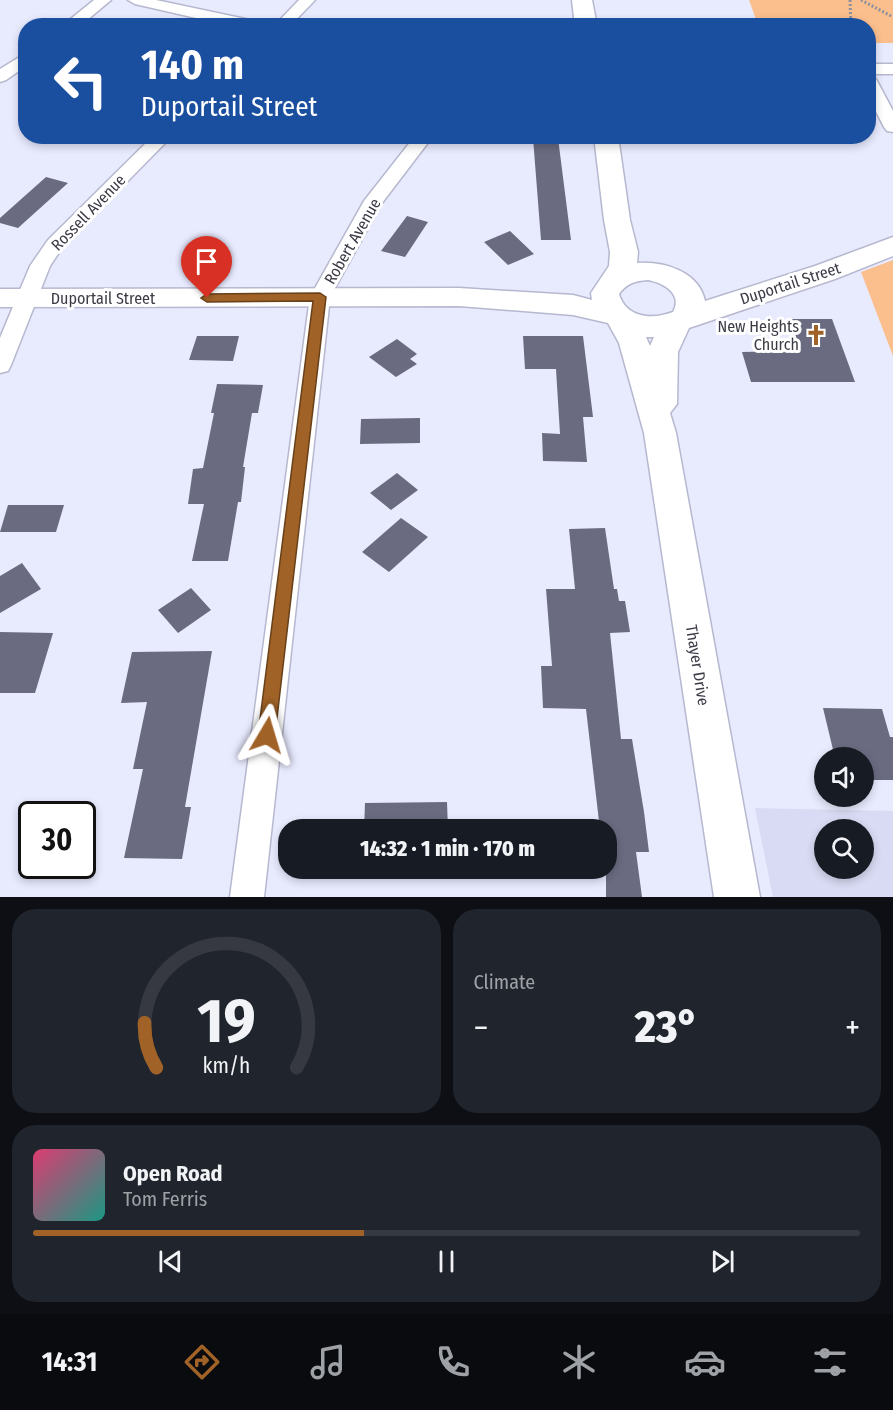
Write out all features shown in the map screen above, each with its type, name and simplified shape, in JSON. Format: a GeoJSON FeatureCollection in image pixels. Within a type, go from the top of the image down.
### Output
{"type":"FeatureCollection","features":[{"type":"Feature","properties":{"kind":"main road"},"geometry":{"type":"LineString","coordinates":[[582,0],[585,18]]}},
{"type":"Feature","properties":{"kind":"main road"},"geometry":{"type":"LineString","coordinates":[[607,144],[624,258],[621,272],[605,293],[606,303],[619,317],[636,325],[665,327],[681,321],[692,307],[691,298],[649,248],[615,192]]}},
{"type":"Feature","properties":{"kind":"main road","name":"Duportail Street"},"geometry":{"type":"LineString","coordinates":[[681,321],[802,281],[893,246]]}},
{"type":"Feature","properties":{"kind":"main road","name":"Duportail Street"},"geometry":{"type":"LineString","coordinates":[[677,280],[709,286],[741,285],[796,276],[862,258]]}},
{"type":"Feature","properties":{"kind":"main road"},"geometry":{"type":"LineString","coordinates":[[614,279],[640,271],[654,272],[677,280]]}},
{"type":"Feature","properties":{"kind":"main road","name":"Duportail Street"},"geometry":{"type":"LineString","coordinates":[[459,297],[565,289],[614,279]]}},
{"type":"Feature","properties":{"kind":"main road","name":"Duportail Street"},"geometry":{"type":"LineString","coordinates":[[13,298],[459,297],[573,305],[619,317]]}},
{"type":"Feature","properties":{"kind":"main road","name":"Thayer Drive"},"geometry":{"type":"LineString","coordinates":[[619,317],[634,343],[660,433],[737,897]]}},
{"type":"Feature","properties":{"kind":"main road","name":"Thayer Drive"},"geometry":{"type":"LineString","coordinates":[[660,433],[662,348],[669,333],[681,321]]}},
{"type":"Feature","properties":{"kind":"street"},"geometry":{"type":"LineString","coordinates":[[80,18],[104,0]]}},
{"type":"Feature","properties":{"kind":"street"},"geometry":{"type":"LineString","coordinates":[[135,0],[218,18]]}},
{"type":"Feature","properties":{"kind":"street"},"geometry":{"type":"LineString","coordinates":[[289,18],[308,0]]}},
{"type":"Feature","properties":{"kind":"street"},"geometry":{"type":"LineString","coordinates":[[0,77],[18,64]]}},
{"type":"Feature","properties":{"kind":"street"},"geometry":{"type":"LineString","coordinates":[[876,69],[893,69]]}},
{"type":"Feature","properties":{"kind":"street"},"geometry":{"type":"LineString","coordinates":[[876,95],[893,128]]}},
{"type":"Feature","properties":{"kind":"street","name":"Rossell Avenue"},"geometry":{"type":"LineString","coordinates":[[0,365],[13,298],[55,244],[156,144]]}},
{"type":"Feature","properties":{"kind":"street","name":"Robert Avenue"},"geometry":{"type":"LineString","coordinates":[[247,897],[320,297],[373,201],[419,144]]}},
{"type":"Feature","properties":{"kind":"path"},"geometry":{"type":"LineString","coordinates":[[850,0],[851,18]]}},
{"type":"Feature","properties":{"kind":"path"},"geometry":{"type":"LineString","coordinates":[[861,0],[893,17]]}},
{"type":"Feature","properties":{"kind":"shaded area"},"geometry":{"type":"Polygon","coordinates":[[[749,0],[893,0],[893,43],[876,43],[876,18],[755,18],[749,0]]]}},
{"type":"Feature","properties":{"kind":"shaded area"},"geometry":{"type":"Polygon","coordinates":[[[893,260],[893,356],[861,272],[893,260]]]}},
{"type":"Feature","properties":{"kind":"shaded area"},"geometry":{"type":"Polygon","coordinates":[[[755,808],[893,811],[893,897],[773,897],[755,808]]]}},
{"type":"Feature","properties":{"kind":"building"},"geometry":{"type":"Polygon","coordinates":[[[533,144],[559,144],[571,240],[541,240],[533,144]]]}},
{"type":"Feature","properties":{"kind":"building"},"geometry":{"type":"Polygon","coordinates":[[[46,177],[68,183],[18,228],[0,223],[0,218],[46,177]]]}},
{"type":"Feature","properties":{"kind":"building"},"geometry":{"type":"Polygon","coordinates":[[[407,216],[428,222],[405,257],[381,251],[407,216]]]}},
{"type":"Feature","properties":{"kind":"building"},"geometry":{"type":"Polygon","coordinates":[[[510,231],[534,254],[508,265],[484,242],[510,231]]]}},
{"type":"Feature","properties":{"kind":"building","name":"New Heights Church"},"geometry":{"type":"Polygon","coordinates":[[[789,319],[832,319],[855,382],[751,382],[742,352],[800,351],[789,319]]]}},
{"type":"Feature","properties":{"kind":"building"},"geometry":{"type":"Polygon","coordinates":[[[197,336],[239,336],[233,361],[189,360],[197,336]]]}},
{"type":"Feature","properties":{"kind":"building"},"geometry":{"type":"Polygon","coordinates":[[[523,336],[583,336],[593,417],[583,417],[587,462],[543,461],[542,433],[560,434],[556,369],[525,369],[523,336]]]}},
{"type":"Feature","properties":{"kind":"building"},"geometry":{"type":"Polygon","coordinates":[[[397,339],[417,354],[410,359],[417,364],[396,377],[369,357],[397,339]]]}},
{"type":"Feature","properties":{"kind":"building"},"geometry":{"type":"Polygon","coordinates":[[[217,384],[263,385],[258,413],[252,413],[243,467],[245,467],[241,502],[238,502],[228,561],[192,561],[204,504],[188,504],[193,469],[203,468],[214,413],[211,413],[217,384]]]}},
{"type":"Feature","properties":{"kind":"building"},"geometry":{"type":"Polygon","coordinates":[[[420,418],[420,443],[360,444],[361,419],[420,418]]]}},
{"type":"Feature","properties":{"kind":"building"},"geometry":{"type":"Polygon","coordinates":[[[397,473],[418,490],[391,510],[370,493],[397,473]]]}},
{"type":"Feature","properties":{"kind":"building"},"geometry":{"type":"Polygon","coordinates":[[[8,505],[64,505],[56,532],[0,532],[8,505]]]}},
{"type":"Feature","properties":{"kind":"building"},"geometry":{"type":"Polygon","coordinates":[[[401,518],[428,537],[389,572],[362,552],[401,518]]]}},
{"type":"Feature","properties":{"kind":"building"},"geometry":{"type":"Polygon","coordinates":[[[605,528],[614,589],[617,589],[619,601],[625,601],[630,632],[610,633],[621,739],[632,739],[649,852],[636,852],[642,897],[606,897],[606,879],[617,879],[617,819],[599,819],[586,709],[543,708],[541,666],[552,666],[546,589],[575,589],[569,529],[605,528]]]}},
{"type":"Feature","properties":{"kind":"building"},"geometry":{"type":"Polygon","coordinates":[[[22,563],[41,589],[0,613],[0,576],[22,563]]]}},
{"type":"Feature","properties":{"kind":"building"},"geometry":{"type":"Polygon","coordinates":[[[191,588],[211,610],[178,633],[158,610],[191,588]]]}},
{"type":"Feature","properties":{"kind":"building"},"geometry":{"type":"Polygon","coordinates":[[[0,632],[53,633],[35,693],[0,693],[0,632]]]}},
{"type":"Feature","properties":{"kind":"building"},"geometry":{"type":"Polygon","coordinates":[[[212,651],[185,807],[191,807],[182,859],[124,858],[143,769],[133,769],[147,702],[121,703],[132,652],[212,651]]]}},
{"type":"Feature","properties":{"kind":"building"},"geometry":{"type":"Polygon","coordinates":[[[823,708],[882,709],[890,737],[893,737],[893,780],[874,780],[874,747],[832,747],[823,708]]]}},
{"type":"Feature","properties":{"kind":"building"},"geometry":{"type":"Polygon","coordinates":[[[447,802],[448,819],[364,819],[365,803],[447,802]]]}},
{"type":"Feature","properties":{"kind":"place","name":"New Heights Church"},"geometry":{"type":"Point","coordinates":[816,335]}},
{"type":"Feature","properties":{"kind":"route"},"geometry":{"type":"LineString","coordinates":[[207,298],[320,297],[267,735]]}}]}
